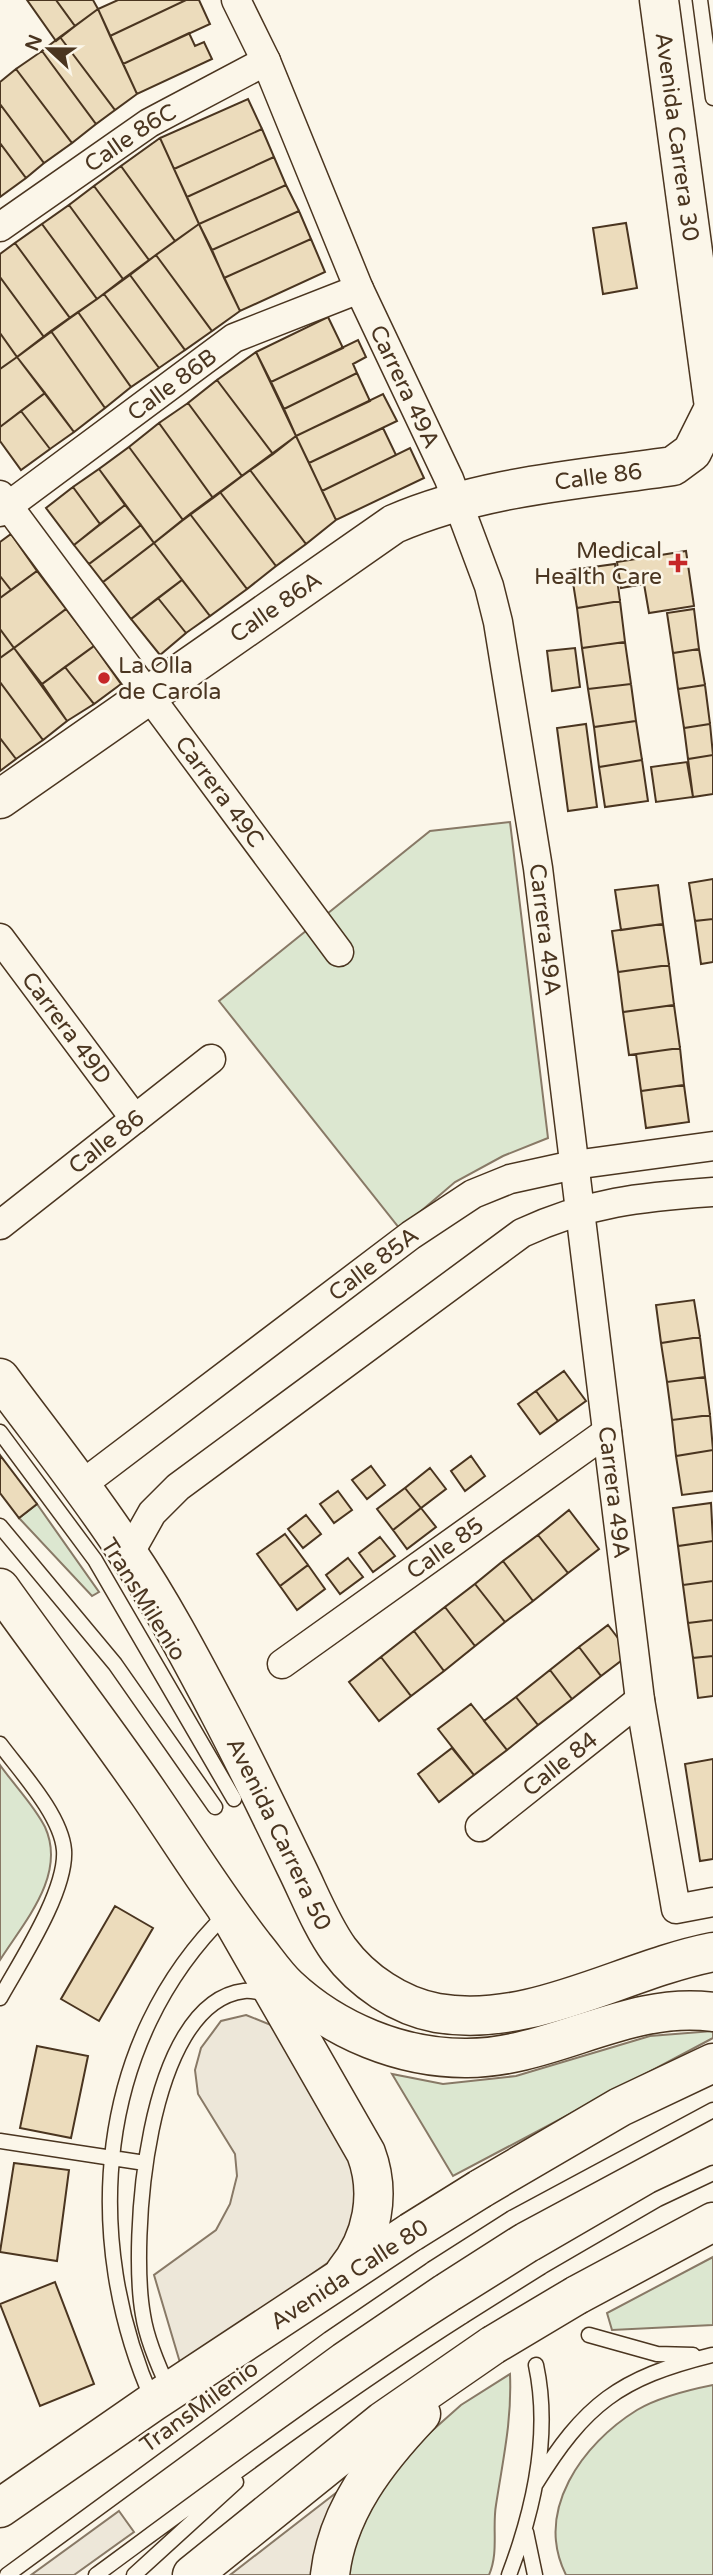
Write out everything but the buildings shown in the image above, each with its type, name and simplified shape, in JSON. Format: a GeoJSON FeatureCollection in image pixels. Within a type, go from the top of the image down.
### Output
{"type":"FeatureCollection","features":[{"type":"Feature","properties":{"kind":"main road","name":"Avenida Carrera 30"},"geometry":{"type":"LineString","coordinates":[[659,0],[713,400]]}},
{"type":"Feature","properties":{"kind":"main road","name":"Calle 86"},"geometry":{"type":"LineString","coordinates":[[456,500],[673,466],[692,452],[713,410]]}},
{"type":"Feature","properties":{"kind":"main road","name":"Calle 86A"},"geometry":{"type":"LineString","coordinates":[[0,799],[394,524],[456,500]]}},
{"type":"Feature","properties":{"kind":"main road","name":"Avenida Carrera 50"},"geometry":{"type":"LineString","coordinates":[[0,1378],[129,1554],[218,1710],[322,1920],[340,1951],[363,1976],[406,2004],[435,2012],[467,2016],[498,2014],[551,2002],[661,1965],[713,1952]]}},
{"type":"Feature","properties":{"kind":"main road"},"geometry":{"type":"LineString","coordinates":[[0,1588],[147,1791],[228,1912],[292,1999],[374,2174],[370,2222],[358,2252],[341,2276]]}},
{"type":"Feature","properties":{"kind":"main road"},"geometry":{"type":"LineString","coordinates":[[292,1999],[394,2050],[414,2055],[464,2058],[514,2053],[653,2014],[713,2011]]}},
{"type":"Feature","properties":{"kind":"main road","name":"Avenida Calle 80"},"geometry":{"type":"LineString","coordinates":[[0,2508],[341,2276],[411,2232],[620,2107],[713,2063]]}},
{"type":"Feature","properties":{"kind":"main road"},"geometry":{"type":"LineString","coordinates":[[192,2575],[383,2421],[493,2345],[698,2228]]}},
{"type":"Feature","properties":{"kind":"main road"},"geometry":{"type":"LineString","coordinates":[[330,2575],[346,2518],[368,2477],[411,2424],[493,2345]]}},
{"type":"Feature","properties":{"kind":"street","name":"Carrera 49A"},"geometry":{"type":"LineString","coordinates":[[236,0],[266,61],[359,289],[449,479],[489,586],[498,622],[538,867],[640,1700],[676,1909],[713,1902]]}},
{"type":"Feature","properties":{"kind":"street","name":"Calle 86C"},"geometry":{"type":"LineString","coordinates":[[0,227],[149,123],[266,61]]}},
{"type":"Feature","properties":{"kind":"street","name":"Calle 86B"},"geometry":{"type":"LineString","coordinates":[[3,504],[234,338],[359,289]]}},
{"type":"Feature","properties":{"kind":"street","name":"Carrera 49C"},"geometry":{"type":"LineString","coordinates":[[3,504],[339,952]]}},
{"type":"Feature","properties":{"kind":"street","name":"Carrera 49D"},"geometry":{"type":"LineString","coordinates":[[0,938],[135,1119]]}},
{"type":"Feature","properties":{"kind":"street","name":"Calle 86"},"geometry":{"type":"LineString","coordinates":[[0,1225],[211,1059]]}},
{"type":"Feature","properties":{"kind":"street","name":"Calle 85A"},"geometry":{"type":"LineString","coordinates":[[80,1486],[443,1212],[473,1194],[510,1179],[574,1165],[713,1146]]}},
{"type":"Feature","properties":{"kind":"street"},"geometry":{"type":"LineString","coordinates":[[129,1554],[146,1521],[178,1486],[512,1240],[552,1219],[580,1209],[636,1197],[713,1192]]}},
{"type":"Feature","properties":{"kind":"street","name":"Calle 85"},"geometry":{"type":"LineString","coordinates":[[282,1664],[607,1432]]}},
{"type":"Feature","properties":{"kind":"street","name":"Calle 84"},"geometry":{"type":"LineString","coordinates":[[480,1827],[640,1700]]}},
{"type":"Feature","properties":{"kind":"lane"},"geometry":{"type":"LineString","coordinates":[[700,0],[713,98]]}},
{"type":"Feature","properties":{"kind":"lane","name":"TransMilenio"},"geometry":{"type":"LineString","coordinates":[[0,1432],[95,1560],[234,1799]]}},
{"type":"Feature","properties":{"kind":"lane"},"geometry":{"type":"LineString","coordinates":[[0,1526],[116,1664],[215,1808]]}},
{"type":"Feature","properties":{"kind":"lane"},"geometry":{"type":"LineString","coordinates":[[0,1744],[50,1812],[64,1850],[56,1894],[0,1998]]}},
{"type":"Feature","properties":{"kind":"lane"},"geometry":{"type":"LineString","coordinates":[[162,2397],[126,2327],[113,2272],[108,2215],[111,2158],[123,2095],[145,2034],[175,1978],[209,1930],[228,1912]]}},
{"type":"Feature","properties":{"kind":"lane"},"geometry":{"type":"LineString","coordinates":[[162,2397],[143,2316],[141,2269],[145,2163],[149,2133],[164,2079],[193,2024],[211,2006],[244,1991],[292,1999]]}},
{"type":"Feature","properties":{"kind":"lane","name":"TransMilenio"},"geometry":{"type":"LineString","coordinates":[[7,2575],[318,2347],[432,2269],[512,2218],[634,2150],[713,2110]]}},
{"type":"Feature","properties":{"kind":"lane"},"geometry":{"type":"LineString","coordinates":[[0,2141],[145,2163]]}},
{"type":"Feature","properties":{"kind":"lane"},"geometry":{"type":"LineString","coordinates":[[96,2575],[396,2358],[541,2267],[658,2199],[713,2174]]}},
{"type":"Feature","properties":{"kind":"lane"},"geometry":{"type":"LineString","coordinates":[[589,2335],[657,2354],[712,2355]]}},
{"type":"Feature","properties":{"kind":"lane"},"geometry":{"type":"LineString","coordinates":[[535,2485],[561,2442],[592,2409],[622,2385],[661,2367],[712,2355]]}},
{"type":"Feature","properties":{"kind":"lane"},"geometry":{"type":"LineString","coordinates":[[509,2575],[526,2530],[535,2485],[542,2408],[536,2365]]}},
{"type":"Feature","properties":{"kind":"lane"},"geometry":{"type":"LineString","coordinates":[[134,2575],[293,2431]]}},
{"type":"Feature","properties":{"kind":"lane"},"geometry":{"type":"LineString","coordinates":[[526,2530],[535,2575]]}},
{"type":"Feature","properties":{"kind":"green space"},"geometry":{"type":"Polygon","coordinates":[[[510,822],[548,1138],[503,1156],[455,1182],[400,1229],[219,1001],[430,831],[510,822]]]}},
{"type":"Feature","properties":{"kind":"green space"},"geometry":{"type":"Polygon","coordinates":[[[37,1504],[99,1592],[92,1596],[19,1518],[37,1504]]]}},
{"type":"Feature","properties":{"kind":"green space"},"geometry":{"type":"Polygon","coordinates":[[[0,1765],[45,1827],[51,1863],[40,1897],[0,1960],[0,1765]]]}},
{"type":"Feature","properties":{"kind":"green space"},"geometry":{"type":"Polygon","coordinates":[[[713,2031],[713,2038],[453,2176],[392,2074],[443,2084],[516,2076],[650,2036],[713,2031]]]}},
{"type":"Feature","properties":{"kind":"green space"},"geometry":{"type":"Polygon","coordinates":[[[713,2257],[713,2325],[612,2330],[607,2313],[713,2257]]]}},
{"type":"Feature","properties":{"kind":"green space"},"geometry":{"type":"Polygon","coordinates":[[[510,2374],[508,2424],[495,2514],[495,2549],[489,2575],[345,2575],[372,2499],[425,2437],[461,2405],[510,2374]]]}},
{"type":"Feature","properties":{"kind":"green space"},"geometry":{"type":"Polygon","coordinates":[[[713,2385],[713,2575],[566,2575],[558,2551],[556,2527],[560,2504],[569,2481],[582,2460],[598,2441],[637,2410],[664,2398],[713,2385]]]}},
{"type":"Feature","properties":{"kind":"shaded area"},"geometry":{"type":"Polygon","coordinates":[[[246,2015],[271,2025],[353,2158],[363,2198],[336,2257],[181,2366],[154,2275],[216,2230],[230,2204],[237,2176],[235,2154],[198,2094],[195,2070],[201,2048],[221,2021],[246,2015]]]}},
{"type":"Feature","properties":{"kind":"shaded area"},"geometry":{"type":"Polygon","coordinates":[[[350,2482],[318,2547],[311,2575],[230,2575],[350,2482]]]}},
{"type":"Feature","properties":{"kind":"shaded area"},"geometry":{"type":"Polygon","coordinates":[[[119,2511],[134,2532],[74,2575],[31,2575],[119,2511]]]}},
{"type":"Feature","properties":{"kind":"place","name":"Medical Health Care"},"geometry":{"type":"Point","coordinates":[678,563]}},
{"type":"Feature","properties":{"kind":"place","name":"La Olla de Carola"},"geometry":{"type":"Point","coordinates":[104,678]}}]}
